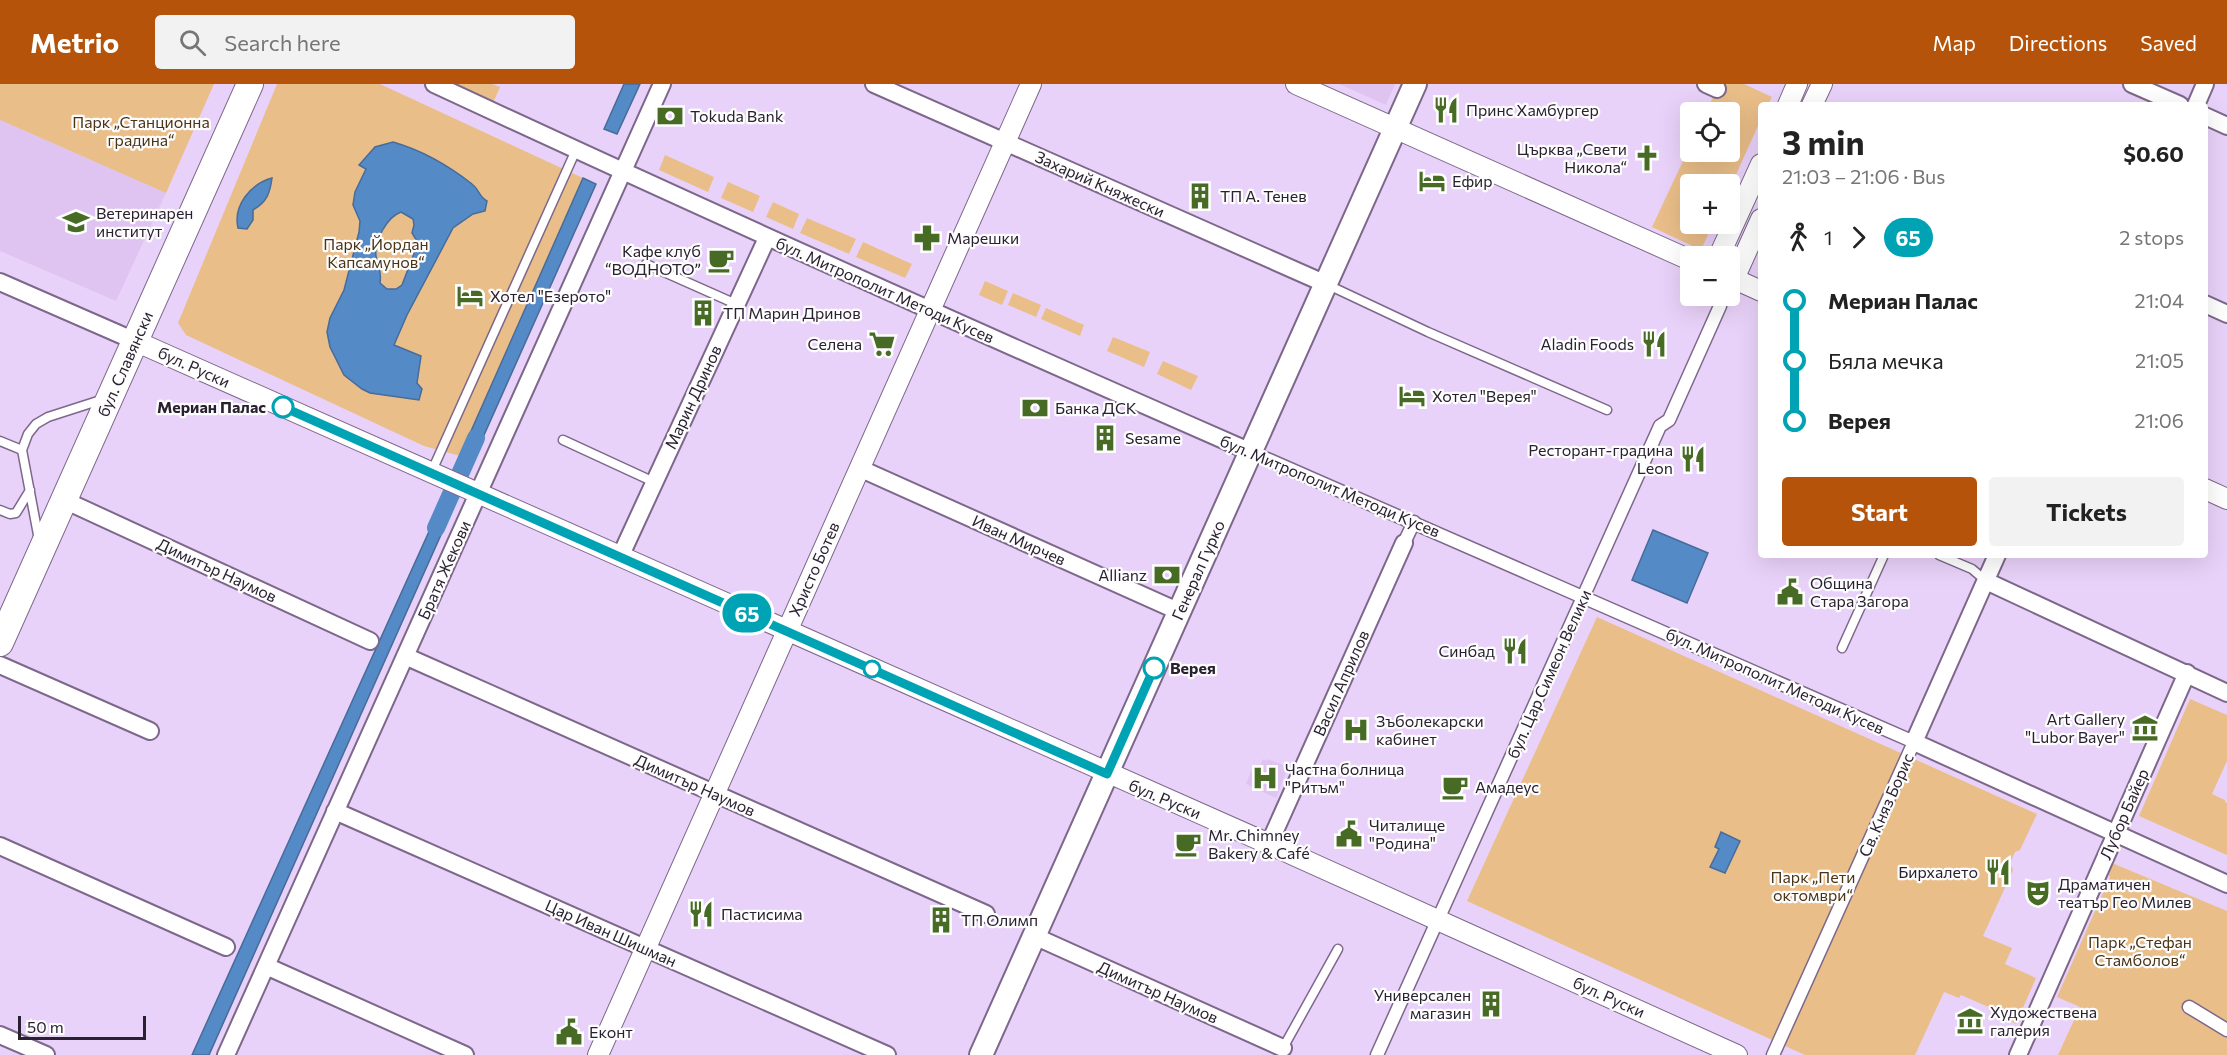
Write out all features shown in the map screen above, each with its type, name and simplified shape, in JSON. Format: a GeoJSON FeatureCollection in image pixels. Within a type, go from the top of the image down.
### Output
{"type":"FeatureCollection","features":[{"type":"Feature","properties":{"kind":"main road","name":"бул. Славянски"},"geometry":{"type":"LineString","coordinates":[[0,643],[250,84]]}},
{"type":"Feature","properties":{"kind":"main road","name":"Генерал Гурко"},"geometry":{"type":"LineString","coordinates":[[981,1055],[1415,84]]}},
{"type":"Feature","properties":{"kind":"street","name":"бул. Митрополит Методи Кусев"},"geometry":{"type":"LineString","coordinates":[[434,84],[623,173],[929,311],[1914,742],[2227,884]]}},
{"type":"Feature","properties":{"kind":"street","name":"Братя Жекови"},"geometry":{"type":"LineString","coordinates":[[226,1055],[662,84]]}},
{"type":"Feature","properties":{"kind":"street","name":"Захарий Княжески"},"geometry":{"type":"LineString","coordinates":[[874,84],[1326,284]]}},
{"type":"Feature","properties":{"kind":"street","name":"Христо Ботев"},"geometry":{"type":"LineString","coordinates":[[598,1055],[1031,84]]}},
{"type":"Feature","properties":{"kind":"street"},"geometry":{"type":"LineString","coordinates":[[1296,84],[1680,256]]}},
{"type":"Feature","properties":{"kind":"street"},"geometry":{"type":"LineString","coordinates":[[1789,102],[1797,84]]}},
{"type":"Feature","properties":{"kind":"street"},"geometry":{"type":"LineString","coordinates":[[1813,102],[1822,84]]}},
{"type":"Feature","properties":{"kind":"street"},"geometry":{"type":"LineString","coordinates":[[2132,84],[2173,102]]}},
{"type":"Feature","properties":{"kind":"street"},"geometry":{"type":"LineString","coordinates":[[2197,102],[2205,84]]}},
{"type":"Feature","properties":{"kind":"street"},"geometry":{"type":"LineString","coordinates":[[2208,117],[2227,126]]}},
{"type":"Feature","properties":{"kind":"street"},"geometry":{"type":"LineString","coordinates":[[1724,246],[1758,171]]}},
{"type":"Feature","properties":{"kind":"street"},"geometry":{"type":"LineString","coordinates":[[1740,262],[1758,225]]}},
{"type":"Feature","properties":{"kind":"street","name":"Марин Дринов"},"geometry":{"type":"LineString","coordinates":[[620,557],[767,238]]}},
{"type":"Feature","properties":{"kind":"street","name":"бул. Руски"},"geometry":{"type":"LineString","coordinates":[[0,282],[1269,844],[1737,1055]]}},
{"type":"Feature","properties":{"kind":"street"},"geometry":{"type":"LineString","coordinates":[[1740,282],[1758,290]]}},
{"type":"Feature","properties":{"kind":"street"},"geometry":{"type":"LineString","coordinates":[[2208,305],[2227,314]]}},
{"type":"Feature","properties":{"kind":"street","name":"бул. Цар Симеон Велики"},"geometry":{"type":"LineString","coordinates":[[1377,1055],[1660,426],[1669,420],[1720,306]]}},
{"type":"Feature","properties":{"kind":"street","name":"Иван Мирчев"},"geometry":{"type":"LineString","coordinates":[[859,468],[1179,612]]}},
{"type":"Feature","properties":{"kind":"street"},"geometry":{"type":"LineString","coordinates":[[2208,490],[2227,499]]}},
{"type":"Feature","properties":{"kind":"street","name":"Димитър Наумов"},"geometry":{"type":"LineString","coordinates":[[64,500],[370,642]]}},
{"type":"Feature","properties":{"kind":"street","name":"Васил Априлов"},"geometry":{"type":"LineString","coordinates":[[1269,844],[1414,522]]}},
{"type":"Feature","properties":{"kind":"street","name":"Св. Княз Борис"},"geometry":{"type":"LineString","coordinates":[[1773,1055],[1996,558]]}},
{"type":"Feature","properties":{"kind":"street"},"geometry":{"type":"LineString","coordinates":[[1986,581],[2227,693]]}},
{"type":"Feature","properties":{"kind":"street","name":"Димитър Наумов"},"geometry":{"type":"LineString","coordinates":[[405,656],[986,914]]}},
{"type":"Feature","properties":{"kind":"street"},"geometry":{"type":"LineString","coordinates":[[0,665],[150,731]]}},
{"type":"Feature","properties":{"kind":"street","name":"Лубор Байер"},"geometry":{"type":"LineString","coordinates":[[2018,1055],[2187,673]]}},
{"type":"Feature","properties":{"kind":"street","name":"Цар Иван Шишман"},"geometry":{"type":"LineString","coordinates":[[335,811],[887,1055]]}},
{"type":"Feature","properties":{"kind":"street"},"geometry":{"type":"LineString","coordinates":[[0,846],[226,947]]}},
{"type":"Feature","properties":{"kind":"street","name":"Димитър Наумов"},"geometry":{"type":"LineString","coordinates":[[1034,936],[1283,1048]]}},
{"type":"Feature","properties":{"kind":"street"},"geometry":{"type":"LineString","coordinates":[[266,966],[465,1055]]}},
{"type":"Feature","properties":{"kind":"street"},"geometry":{"type":"LineString","coordinates":[[2189,1007],[2227,1030]]}},
{"type":"Feature","properties":{"kind":"street"},"geometry":{"type":"LineString","coordinates":[[0,1035],[46,1055]]}},
{"type":"Feature","properties":{"kind":"lane"},"geometry":{"type":"LineString","coordinates":[[436,475],[576,150]]}},
{"type":"Feature","properties":{"kind":"lane"},"geometry":{"type":"LineString","coordinates":[[646,264],[736,304]]}},
{"type":"Feature","properties":{"kind":"lane"},"geometry":{"type":"LineString","coordinates":[[1326,284],[1428,332],[1607,410]]}},
{"type":"Feature","properties":{"kind":"lane"},"geometry":{"type":"LineString","coordinates":[[41,552],[22,450],[28,434],[36,424],[48,417],[110,397]]}},
{"type":"Feature","properties":{"kind":"lane"},"geometry":{"type":"LineString","coordinates":[[563,440],[654,482]]}},
{"type":"Feature","properties":{"kind":"lane"},"geometry":{"type":"LineString","coordinates":[[0,441],[22,450]]}},
{"type":"Feature","properties":{"kind":"lane"},"geometry":{"type":"LineString","coordinates":[[0,510],[10,514],[16,513],[31,490]]}},
{"type":"Feature","properties":{"kind":"lane"},"geometry":{"type":"LineString","coordinates":[[1842,648],[1883,558]]}},
{"type":"Feature","properties":{"kind":"lane"},"geometry":{"type":"LineString","coordinates":[[1946,558],[1972,569],[1986,581]]}},
{"type":"Feature","properties":{"kind":"lane"},"geometry":{"type":"LineString","coordinates":[[1283,1048],[1338,949]]}},
{"type":"Feature","properties":{"kind":"shaded area"},"geometry":{"type":"Polygon","coordinates":[[[1339,84],[1395,84],[1386,105],[1339,84]]]}},
{"type":"Feature","properties":{"kind":"shaded area","name":"Ветеринарен институт"},"geometry":{"type":"Polygon","coordinates":[[[0,120],[166,193],[116,301],[0,251],[0,120]]]}},
{"type":"Feature","properties":{"kind":"shaded area","name":"Частна болница \"Ритъм\""},"geometry":{"type":"Polygon","coordinates":[[[1263,759],[1288,767],[1276,798],[1246,784],[1251,771],[1257,773],[1263,759]]]}},
{"type":"Feature","properties":{"kind":"green space","name":"Парк „Станционна градина“"},"geometry":{"type":"Polygon","coordinates":[[[0,84],[214,84],[166,193],[0,120],[0,84]]]}},
{"type":"Feature","properties":{"kind":"green space","name":"Парк „Йордан Капсамунов“"},"geometry":{"type":"Polygon","coordinates":[[[277,84],[380,84],[583,178],[460,456],[424,446],[186,335],[178,323],[277,84]]]}},
{"type":"Feature","properties":{"kind":"green space"},"geometry":{"type":"Polygon","coordinates":[[[448,84],[492,84],[500,87],[493,103],[448,84]]]}},
{"type":"Feature","properties":{"kind":"green space"},"geometry":{"type":"Polygon","coordinates":[[[1719,84],[1744,84],[1772,97],[1770,102],[1758,102],[1758,126],[1736,174],[1680,174],[1680,234],[1708,234],[1703,246],[1692,246],[1652,227],[1682,162],[1740,162],[1740,102],[1711,102],[1719,84]]]}},
{"type":"Feature","properties":{"kind":"green space"},"geometry":{"type":"Polygon","coordinates":[[[665,155],[714,177],[708,192],[659,170],[665,155]]]}},
{"type":"Feature","properties":{"kind":"green space"},"geometry":{"type":"Polygon","coordinates":[[[728,182],[760,196],[753,212],[721,198],[728,182]]]}},
{"type":"Feature","properties":{"kind":"green space"},"geometry":{"type":"Polygon","coordinates":[[[773,202],[799,214],[793,229],[766,217],[773,202]]]}},
{"type":"Feature","properties":{"kind":"green space"},"geometry":{"type":"Polygon","coordinates":[[[807,218],[856,239],[849,254],[800,233],[807,218]]]}},
{"type":"Feature","properties":{"kind":"green space"},"geometry":{"type":"Polygon","coordinates":[[[863,242],[912,264],[905,278],[856,257],[863,242]]]}},
{"type":"Feature","properties":{"kind":"green space"},"geometry":{"type":"Polygon","coordinates":[[[985,281],[1008,291],[1002,305],[979,295],[985,281]]]}},
{"type":"Feature","properties":{"kind":"green space"},"geometry":{"type":"Polygon","coordinates":[[[1013,293],[1041,305],[1036,317],[1008,305],[1013,293]]]}},
{"type":"Feature","properties":{"kind":"green space"},"geometry":{"type":"Polygon","coordinates":[[[1046,308],[1084,325],[1080,336],[1041,319],[1046,308]]]}},
{"type":"Feature","properties":{"kind":"green space"},"geometry":{"type":"Polygon","coordinates":[[[1113,337],[1150,352],[1144,367],[1107,351],[1113,337]]]}},
{"type":"Feature","properties":{"kind":"green space"},"geometry":{"type":"Polygon","coordinates":[[[1163,361],[1198,376],[1191,390],[1157,374],[1163,361]]]}},
{"type":"Feature","properties":{"kind":"green space","name":"Парк „Пети октомври“"},"geometry":{"type":"Polygon","coordinates":[[[1597,617],[2037,814],[2020,850],[2015,852],[2010,863],[2013,870],[1983,936],[2012,948],[2005,964],[2036,978],[2016,1024],[2001,1017],[2002,1013],[1961,995],[1959,998],[1944,992],[1915,1055],[1805,1055],[1467,901],[1597,617]]]}},
{"type":"Feature","properties":{"kind":"green space"},"geometry":{"type":"Polygon","coordinates":[[[2190,699],[2227,715],[2227,761],[2212,794],[2227,803],[2227,855],[2139,816],[2190,699]]]}},
{"type":"Feature","properties":{"kind":"green space","name":"Парк „Стефан Стамболов“"},"geometry":{"type":"Polygon","coordinates":[[[2112,863],[2227,911],[2227,1055],[2058,1055],[2080,1007],[2057,997],[2110,877],[2107,873],[2112,863]]]}},
{"type":"Feature","properties":{"kind":"water"},"geometry":{"type":"Polygon","coordinates":[[[624,84],[640,84],[617,134],[604,129],[624,84]]]}},
{"type":"Feature","properties":{"kind":"water"},"geometry":{"type":"Polygon","coordinates":[[[393,142],[424,154],[463,177],[487,201],[485,211],[473,214],[453,228],[407,315],[394,345],[421,356],[417,383],[422,389],[419,400],[370,393],[362,389],[344,375],[330,347],[327,332],[330,318],[344,290],[359,232],[360,221],[353,205],[355,192],[366,169],[359,165],[375,147],[393,142]],[[401,212],[386,224],[379,237],[376,256],[380,283],[387,289],[396,289],[402,285],[418,243],[412,233],[413,219],[401,212]]]}},
{"type":"Feature","properties":{"kind":"water"},"geometry":{"type":"Polygon","coordinates":[[[272,178],[267,197],[253,210],[253,220],[247,229],[238,228],[238,212],[245,197],[257,185],[272,178]]]}},
{"type":"Feature","properties":{"kind":"water"},"geometry":{"type":"Polygon","coordinates":[[[583,178],[596,184],[472,462],[460,456],[583,178]]]}},
{"type":"Feature","properties":{"kind":"water"},"geometry":{"type":"Polygon","coordinates":[[[441,505],[452,510],[209,1055],[192,1055],[441,505]]]}},
{"type":"Feature","properties":{"kind":"water"},"geometry":{"type":"Polygon","coordinates":[[[1653,530],[1708,553],[1687,603],[1632,580],[1653,530]]]}},
{"type":"Feature","properties":{"kind":"water"},"geometry":{"type":"Polygon","coordinates":[[[1721,832],[1740,841],[1725,873],[1710,867],[1719,849],[1715,847],[1721,832]]]}},
{"type":"Feature","properties":{"kind":"waterway"},"geometry":{"type":"LineString","coordinates":[[436,528],[476,438]]}},
{"type":"Feature","properties":{"kind":"bus line","name":"65"},"geometry":{"type":"LineString","coordinates":[[283,407],[1107,774],[1154,668]]}},
{"type":"Feature","properties":{"kind":"place","name":"Принс Хамбургер"},"geometry":{"type":"Point","coordinates":[1446,110]}},
{"type":"Feature","properties":{"kind":"place","name":"Tokuda Bank"},"geometry":{"type":"Point","coordinates":[670,116]}},
{"type":"Feature","properties":{"kind":"place","name":"Църква „Свети Никола“"},"geometry":{"type":"Point","coordinates":[1647,158]}},
{"type":"Feature","properties":{"kind":"place","name":"Ефир"},"geometry":{"type":"Point","coordinates":[1432,181]}},
{"type":"Feature","properties":{"kind":"place","name":"ТП А. Тенев"},"geometry":{"type":"Point","coordinates":[1200,196]}},
{"type":"Feature","properties":{"kind":"place","name":"Ветеринарен институт"},"geometry":{"type":"Point","coordinates":[76,222]}},
{"type":"Feature","properties":{"kind":"place","name":"Марешки"},"geometry":{"type":"Point","coordinates":[927,238]}},
{"type":"Feature","properties":{"kind":"place","name":"Кафе клуб “ВОДНОТО”"},"geometry":{"type":"Point","coordinates":[721,260]}},
{"type":"Feature","properties":{"kind":"place","name":"Хотел \"Езерото\""},"geometry":{"type":"Point","coordinates":[470,296]}},
{"type":"Feature","properties":{"kind":"place","name":"ТП Марин Дринов"},"geometry":{"type":"Point","coordinates":[703,313]}},
{"type":"Feature","properties":{"kind":"place","name":"Селена"},"geometry":{"type":"Point","coordinates":[882,344]}},
{"type":"Feature","properties":{"kind":"place","name":"Aladin Foods"},"geometry":{"type":"Point","coordinates":[1654,344]}},
{"type":"Feature","properties":{"kind":"place","name":"Хотел \"Верея\""},"geometry":{"type":"Point","coordinates":[1412,396]}},
{"type":"Feature","properties":{"kind":"place","name":"Мериан Палас"},"geometry":{"type":"Point","coordinates":[283,407]}},
{"type":"Feature","properties":{"kind":"place","name":"Банка ДСК"},"geometry":{"type":"Point","coordinates":[1035,408]}},
{"type":"Feature","properties":{"kind":"place","name":"Sesame"},"geometry":{"type":"Point","coordinates":[1105,438]}},
{"type":"Feature","properties":{"kind":"place","name":"Ресторант-градина Leon"},"geometry":{"type":"Point","coordinates":[1693,459]}},
{"type":"Feature","properties":{"kind":"place","name":"Allianz"},"geometry":{"type":"Point","coordinates":[1167,575]}},
{"type":"Feature","properties":{"kind":"place","name":"Община Стара Загора"},"geometry":{"type":"Point","coordinates":[1790,592]}},
{"type":"Feature","properties":{"kind":"place","name":"Синбад"},"geometry":{"type":"Point","coordinates":[1515,651]}},
{"type":"Feature","properties":{"kind":"place","name":"Верея"},"geometry":{"type":"Point","coordinates":[1154,668]}},
{"type":"Feature","properties":{"kind":"place","name":"Art Gallery \"Lubor Bayer\""},"geometry":{"type":"Point","coordinates":[2145,728]}},
{"type":"Feature","properties":{"kind":"place","name":"Зъболекарски кабинет"},"geometry":{"type":"Point","coordinates":[1356,730]}},
{"type":"Feature","properties":{"kind":"place","name":"Частна болница \"Ритъм\""},"geometry":{"type":"Point","coordinates":[1265,778]}},
{"type":"Feature","properties":{"kind":"place","name":"Амадеус"},"geometry":{"type":"Point","coordinates":[1455,787]}},
{"type":"Feature","properties":{"kind":"place","name":"Читалище \"Родина\""},"geometry":{"type":"Point","coordinates":[1349,834]}},
{"type":"Feature","properties":{"kind":"place","name":"Mr. Chimney Bakery & Café"},"geometry":{"type":"Point","coordinates":[1188,844]}},
{"type":"Feature","properties":{"kind":"place","name":"Бирхалето"},"geometry":{"type":"Point","coordinates":[1998,872]}},
{"type":"Feature","properties":{"kind":"place","name":"Драматичен театър Гео Милев"},"geometry":{"type":"Point","coordinates":[2038,893]}},
{"type":"Feature","properties":{"kind":"place","name":"Пастисима"},"geometry":{"type":"Point","coordinates":[701,914]}},
{"type":"Feature","properties":{"kind":"place","name":"ТП Олимп"},"geometry":{"type":"Point","coordinates":[941,920]}},
{"type":"Feature","properties":{"kind":"place","name":"Универсален магазин"},"geometry":{"type":"Point","coordinates":[1491,1004]}},
{"type":"Feature","properties":{"kind":"place","name":"Художествена галерия"},"geometry":{"type":"Point","coordinates":[1970,1021]}},
{"type":"Feature","properties":{"kind":"place","name":"Еконт"},"geometry":{"type":"Point","coordinates":[569,1032]}}]}
